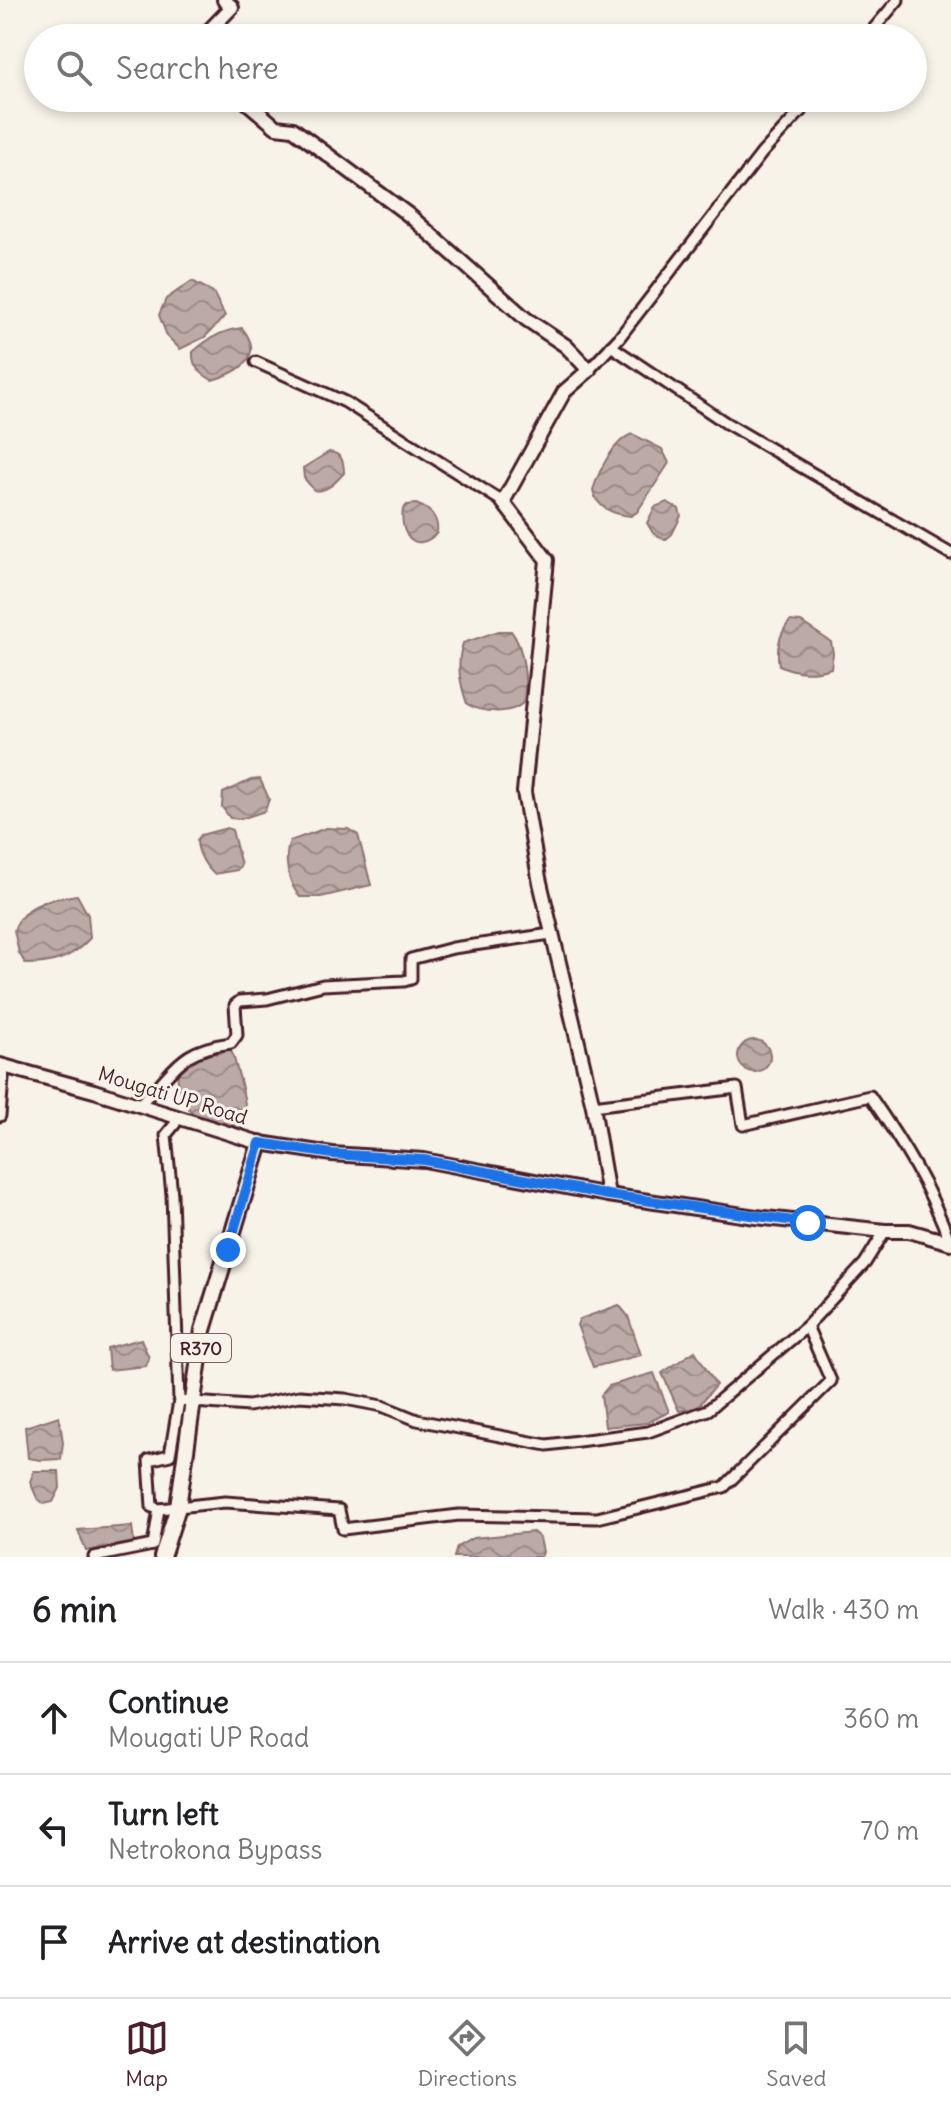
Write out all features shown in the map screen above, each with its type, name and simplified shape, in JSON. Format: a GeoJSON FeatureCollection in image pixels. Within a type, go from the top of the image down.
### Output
{"type":"FeatureCollection","features":[{"type":"Feature","properties":{"kind":"main road","name":"R370"},"geometry":{"type":"LineString","coordinates":[[162,1557],[178,1507],[186,1401],[203,1330],[260,1143]]}},
{"type":"Feature","properties":{"kind":"street"},"geometry":{"type":"LineString","coordinates":[[216,24],[232,7],[224,0]]}},
{"type":"Feature","properties":{"kind":"street"},"geometry":{"type":"LineString","coordinates":[[878,24],[898,0]]}},
{"type":"Feature","properties":{"kind":"street"},"geometry":{"type":"LineString","coordinates":[[258,112],[276,127],[293,129],[410,216],[526,319],[566,346],[589,370]]}},
{"type":"Feature","properties":{"kind":"street"},"geometry":{"type":"LineString","coordinates":[[503,502],[564,392],[611,346],[762,153],[800,112]]}},
{"type":"Feature","properties":{"kind":"street"},"geometry":{"type":"LineString","coordinates":[[611,346],[726,423],[951,554]]}},
{"type":"Feature","properties":{"kind":"street"},"geometry":{"type":"LineString","coordinates":[[256,362],[345,402],[503,502],[547,560],[524,792],[551,934],[593,1106],[608,1195]]}},
{"type":"Feature","properties":{"kind":"street"},"geometry":{"type":"LineString","coordinates":[[138,1105],[188,1055],[208,1046],[231,1043],[237,1035],[235,1005],[240,1001],[267,999],[323,985],[404,981],[411,979],[411,959],[420,956],[453,948],[551,934]]}},
{"type":"Feature","properties":{"kind":"street"},"geometry":{"type":"LineString","coordinates":[[0,1116],[2,1066]]}},
{"type":"Feature","properties":{"kind":"street","name":"Mougati UP Road"},"geometry":{"type":"LineString","coordinates":[[2,1066],[260,1143],[332,1154],[424,1160],[608,1195],[756,1217],[909,1231],[951,1243]]}},
{"type":"Feature","properties":{"kind":"street"},"geometry":{"type":"LineString","coordinates":[[593,1106],[737,1088],[743,1125],[870,1096],[926,1185],[951,1243]]}},
{"type":"Feature","properties":{"kind":"street"},"geometry":{"type":"LineString","coordinates":[[176,1118],[166,1135],[186,1401],[170,1455],[149,1460],[152,1507],[159,1509],[225,1502],[339,1510],[343,1529],[459,1515],[597,1518],[724,1487],[831,1381],[807,1326]]}},
{"type":"Feature","properties":{"kind":"street"},"geometry":{"type":"LineString","coordinates":[[186,1401],[249,1406],[299,1396],[345,1399],[382,1406],[417,1420],[547,1445],[648,1432],[708,1410],[807,1326],[865,1263],[885,1231]]}},
{"type":"Feature","properties":{"kind":"street"},"geometry":{"type":"LineString","coordinates":[[94,1557],[153,1545],[159,1509]]}},
{"type":"Feature","properties":{"kind":"water"},"geometry":{"type":"Polygon","coordinates":[[[192,281],[213,292],[225,316],[205,337],[180,349],[167,336],[159,315],[166,299],[192,281]]]}},
{"type":"Feature","properties":{"kind":"water"},"geometry":{"type":"Polygon","coordinates":[[[242,328],[251,347],[246,362],[231,373],[212,380],[200,372],[195,366],[193,352],[216,336],[242,328]]]}},
{"type":"Feature","properties":{"kind":"water"},"geometry":{"type":"Polygon","coordinates":[[[632,434],[662,449],[669,463],[637,512],[631,516],[607,509],[598,502],[593,490],[613,450],[632,434]]]}},
{"type":"Feature","properties":{"kind":"water"},"geometry":{"type":"Polygon","coordinates":[[[329,452],[341,459],[344,473],[327,488],[314,490],[304,478],[303,468],[329,452]]]}},
{"type":"Feature","properties":{"kind":"water"},"geometry":{"type":"Polygon","coordinates":[[[667,502],[679,509],[681,516],[672,534],[665,540],[653,533],[647,523],[655,507],[667,502]]]}},
{"type":"Feature","properties":{"kind":"water"},"geometry":{"type":"Polygon","coordinates":[[[416,504],[429,511],[437,522],[437,533],[422,542],[410,539],[402,518],[407,505],[416,504]]]}},
{"type":"Feature","properties":{"kind":"water"},"geometry":{"type":"Polygon","coordinates":[[[790,621],[801,622],[831,642],[831,668],[805,672],[779,665],[780,642],[790,621]]]}},
{"type":"Feature","properties":{"kind":"water"},"geometry":{"type":"Polygon","coordinates":[[[499,631],[511,631],[519,646],[525,676],[523,703],[503,711],[480,709],[467,704],[462,689],[461,651],[463,643],[499,631]]]}},
{"type":"Feature","properties":{"kind":"water"},"geometry":{"type":"Polygon","coordinates":[[[260,779],[269,799],[265,811],[241,819],[230,818],[222,807],[223,793],[260,779]]]}},
{"type":"Feature","properties":{"kind":"water"},"geometry":{"type":"Polygon","coordinates":[[[227,828],[232,830],[241,865],[237,870],[214,874],[202,858],[197,840],[201,835],[227,828]]]}},
{"type":"Feature","properties":{"kind":"water"},"geometry":{"type":"Polygon","coordinates":[[[326,828],[348,829],[358,835],[371,885],[321,897],[300,897],[292,885],[288,870],[290,841],[326,828]]]}},
{"type":"Feature","properties":{"kind":"water"},"geometry":{"type":"Polygon","coordinates":[[[77,895],[88,915],[90,938],[61,958],[26,964],[19,953],[14,930],[24,914],[40,904],[77,895]]]}},
{"type":"Feature","properties":{"kind":"water"},"geometry":{"type":"Polygon","coordinates":[[[754,1040],[765,1045],[770,1056],[765,1067],[754,1072],[743,1067],[738,1056],[743,1045],[754,1040]]]}},
{"type":"Feature","properties":{"kind":"water"},"geometry":{"type":"Polygon","coordinates":[[[224,1047],[230,1049],[233,1055],[243,1093],[246,1114],[242,1131],[199,1118],[187,1106],[179,1090],[178,1072],[188,1058],[224,1047]]]}},
{"type":"Feature","properties":{"kind":"water"},"geometry":{"type":"Polygon","coordinates":[[[619,1305],[628,1316],[641,1355],[593,1367],[577,1325],[580,1319],[619,1305]]]}},
{"type":"Feature","properties":{"kind":"water"},"geometry":{"type":"Polygon","coordinates":[[[141,1339],[149,1358],[146,1366],[109,1370],[107,1348],[141,1339]]]}},
{"type":"Feature","properties":{"kind":"water"},"geometry":{"type":"Polygon","coordinates":[[[695,1351],[716,1385],[697,1408],[679,1411],[662,1373],[695,1351]]]}},
{"type":"Feature","properties":{"kind":"water"},"geometry":{"type":"Polygon","coordinates":[[[654,1373],[669,1412],[647,1423],[605,1427],[601,1395],[609,1386],[654,1373]]]}},
{"type":"Feature","properties":{"kind":"water"},"geometry":{"type":"Polygon","coordinates":[[[59,1416],[63,1442],[61,1459],[28,1458],[25,1427],[59,1416]]]}},
{"type":"Feature","properties":{"kind":"water"},"geometry":{"type":"Polygon","coordinates":[[[34,1471],[59,1471],[60,1488],[53,1502],[44,1504],[37,1498],[30,1482],[34,1471]]]}},
{"type":"Feature","properties":{"kind":"water"},"geometry":{"type":"Polygon","coordinates":[[[132,1526],[134,1542],[86,1551],[78,1530],[132,1526]]]}},
{"type":"Feature","properties":{"kind":"water"},"geometry":{"type":"Polygon","coordinates":[[[533,1532],[540,1538],[541,1557],[454,1557],[457,1547],[473,1538],[533,1532]]]}},
{"type":"Feature","properties":{"kind":"route"},"geometry":{"type":"LineString","coordinates":[[228,1250],[260,1143],[332,1154],[424,1160],[608,1195],[808,1223]]}}]}
